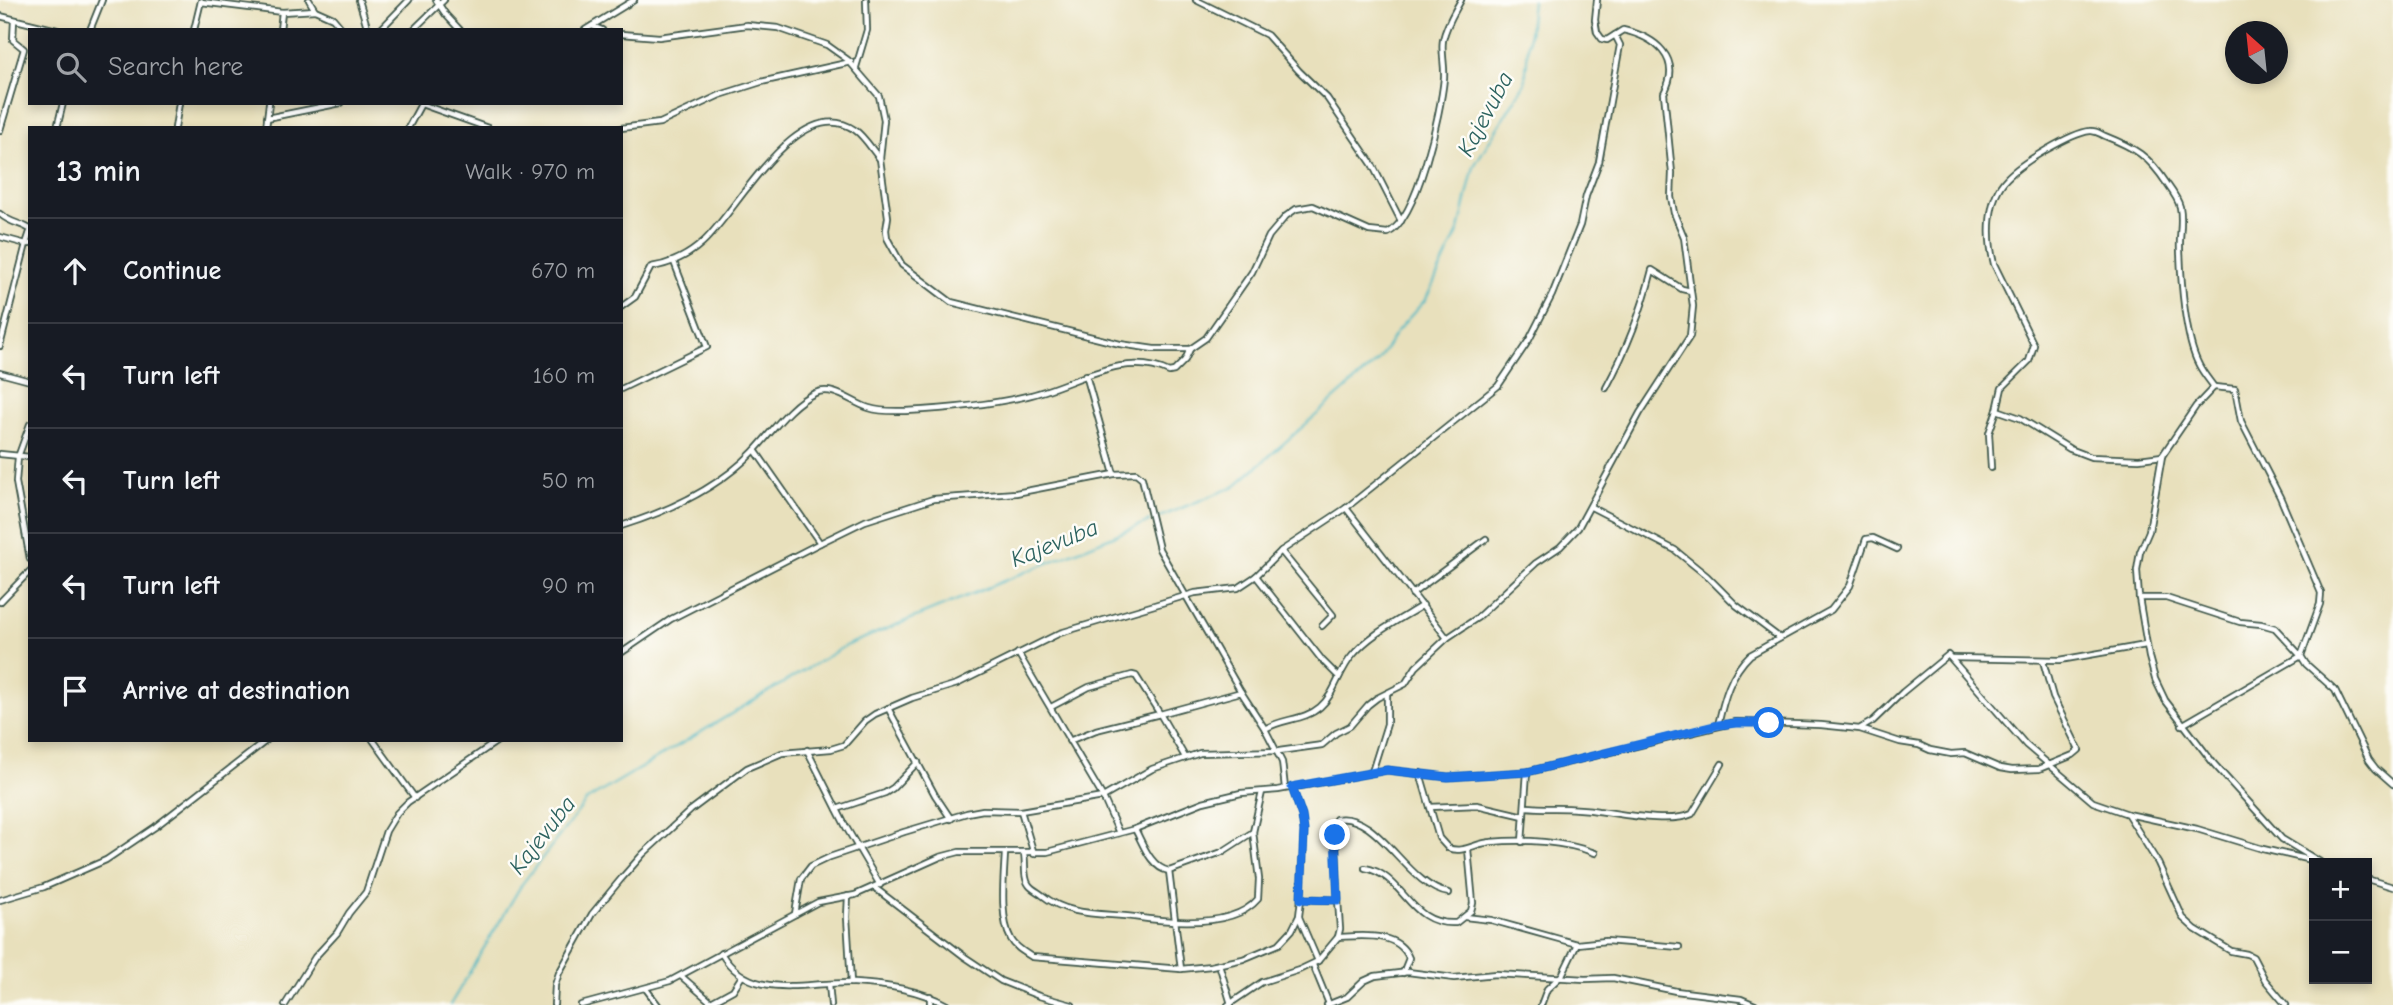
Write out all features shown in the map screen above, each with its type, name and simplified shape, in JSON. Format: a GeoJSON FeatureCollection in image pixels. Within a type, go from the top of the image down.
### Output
{"type":"FeatureCollection","features":[{"type":"Feature","properties":{"kind":"street"},"geometry":{"type":"LineString","coordinates":[[91,28],[102,0]]}},
{"type":"Feature","properties":{"kind":"street"},"geometry":{"type":"LineString","coordinates":[[309,0],[315,10]]}},
{"type":"Feature","properties":{"kind":"street"},"geometry":{"type":"LineString","coordinates":[[359,0],[367,28]]}},
{"type":"Feature","properties":{"kind":"street"},"geometry":{"type":"LineString","coordinates":[[396,0],[401,8]]}},
{"type":"Feature","properties":{"kind":"street"},"geometry":{"type":"LineString","coordinates":[[382,28],[409,0]]}},
{"type":"Feature","properties":{"kind":"street"},"geometry":{"type":"LineString","coordinates":[[588,28],[634,0]]}},
{"type":"Feature","properties":{"kind":"street"},"geometry":{"type":"LineString","coordinates":[[856,67],[867,30],[866,0]]}},
{"type":"Feature","properties":{"kind":"street"},"geometry":{"type":"LineString","coordinates":[[1196,0],[1267,35],[1327,98],[1372,164],[1402,222]]}},
{"type":"Feature","properties":{"kind":"street"},"geometry":{"type":"LineString","coordinates":[[623,525],[651,516],[695,495],[731,471],[755,450],[793,408],[816,392],[831,391],[880,411],[917,410],[1030,395],[1086,375],[1126,365],[1158,366],[1169,372],[1174,371],[1185,360],[1190,349],[1206,338],[1252,272],[1269,236],[1286,216],[1296,209],[1312,206],[1369,231],[1388,233],[1402,222],[1426,166],[1444,77],[1443,42],[1446,29],[1461,0]]}},
{"type":"Feature","properties":{"kind":"street"},"geometry":{"type":"LineString","coordinates":[[795,914],[801,879],[807,870],[816,863],[859,847],[967,813],[983,810],[1021,811],[1103,797],[1152,769],[1207,752],[1275,751],[1322,745],[1350,726],[1377,698],[1405,684],[1416,667],[1447,638],[1477,618],[1536,563],[1560,547],[1578,528],[1640,412],[1690,336],[1693,306],[1684,237],[1671,197],[1672,173],[1664,93],[1670,82],[1670,64],[1655,43],[1623,30],[1607,40],[1602,39],[1597,32],[1597,0]]}},
{"type":"Feature","properties":{"kind":"street"},"geometry":{"type":"LineString","coordinates":[[194,28],[201,1],[282,12],[315,10],[333,18],[341,28]]}},
{"type":"Feature","properties":{"kind":"street"},"geometry":{"type":"LineString","coordinates":[[415,28],[440,2],[459,28]]}},
{"type":"Feature","properties":{"kind":"street"},"geometry":{"type":"LineString","coordinates":[[280,28],[282,12]]}},
{"type":"Feature","properties":{"kind":"street"},"geometry":{"type":"LineString","coordinates":[[0,16],[48,28]]}},
{"type":"Feature","properties":{"kind":"street"},"geometry":{"type":"LineString","coordinates":[[0,130],[24,49],[13,40],[14,20]]}},
{"type":"Feature","properties":{"kind":"street"},"geometry":{"type":"LineString","coordinates":[[591,26],[596,28]]}},
{"type":"Feature","properties":{"kind":"street"},"geometry":{"type":"LineString","coordinates":[[623,34],[659,37],[735,26],[766,26],[827,45],[856,67],[881,101],[884,120],[880,159],[888,217],[887,238],[902,265],[951,302],[1120,344],[1154,349],[1190,349]]}},
{"type":"Feature","properties":{"kind":"street"},"geometry":{"type":"LineString","coordinates":[[554,1005],[559,973],[598,904],[643,854],[712,793],[747,768],[782,753],[831,749],[844,744],[865,721],[888,708],[957,684],[1060,633],[1204,591],[1238,588],[1256,576],[1281,551],[1346,508],[1497,386],[1529,340],[1552,295],[1576,237],[1586,196],[1599,162],[1620,45],[1615,35]]}},
{"type":"Feature","properties":{"kind":"street"},"geometry":{"type":"LineString","coordinates":[[623,128],[660,123],[720,95],[761,82],[851,62]]}},
{"type":"Feature","properties":{"kind":"street"},"geometry":{"type":"LineString","coordinates":[[57,126],[63,105]]}},
{"type":"Feature","properties":{"kind":"street"},"geometry":{"type":"LineString","coordinates":[[175,126],[178,105]]}},
{"type":"Feature","properties":{"kind":"street"},"geometry":{"type":"LineString","coordinates":[[266,126],[269,105]]}},
{"type":"Feature","properties":{"kind":"street"},"geometry":{"type":"LineString","coordinates":[[409,126],[420,105]]}},
{"type":"Feature","properties":{"kind":"street"},"geometry":{"type":"LineString","coordinates":[[424,105],[482,126]]}},
{"type":"Feature","properties":{"kind":"street"},"geometry":{"type":"LineString","coordinates":[[434,109],[436,105]]}},
{"type":"Feature","properties":{"kind":"street"},"geometry":{"type":"LineString","coordinates":[[267,118],[314,106]]}},
{"type":"Feature","properties":{"kind":"street"},"geometry":{"type":"LineString","coordinates":[[623,306],[635,297],[651,267],[674,262],[692,252],[713,233],[774,155],[804,131],[830,124],[845,126],[862,137],[880,159]]}},
{"type":"Feature","properties":{"kind":"street"},"geometry":{"type":"LineString","coordinates":[[1991,468],[1989,433],[2002,388],[2029,361],[2034,345],[1994,264],[1991,253],[1992,204],[1998,187],[2031,159],[2089,131],[2095,131],[2145,156],[2155,165],[2177,200],[2181,216],[2182,286],[2188,332],[2199,366],[2214,387],[2235,389],[2241,421],[2280,497],[2321,593],[2320,604],[2301,656],[2182,725]]}},
{"type":"Feature","properties":{"kind":"street"},"geometry":{"type":"LineString","coordinates":[[0,214],[12,223],[22,224],[28,228]]}},
{"type":"Feature","properties":{"kind":"street"},"geometry":{"type":"LineString","coordinates":[[0,237],[28,244],[3,327],[0,346]]}},
{"type":"Feature","properties":{"kind":"street"},"geometry":{"type":"LineString","coordinates":[[623,388],[708,347],[674,262]]}},
{"type":"Feature","properties":{"kind":"street"},"geometry":{"type":"LineString","coordinates":[[1606,388],[1628,348],[1653,270],[1682,289],[1692,291]]}},
{"type":"Feature","properties":{"kind":"street"},"geometry":{"type":"LineString","coordinates":[[0,373],[28,380]]}},
{"type":"Feature","properties":{"kind":"street"},"geometry":{"type":"LineString","coordinates":[[1086,375],[1114,474]]}},
{"type":"Feature","properties":{"kind":"street"},"geometry":{"type":"LineString","coordinates":[[2214,387],[2196,406],[2162,456],[2149,531],[2137,565],[2146,645],[2159,689],[2182,725],[2276,833],[2314,858]]}},
{"type":"Feature","properties":{"kind":"street"},"geometry":{"type":"LineString","coordinates":[[1997,410],[2020,418],[2070,449],[2091,457],[2139,459],[2162,456]]}},
{"type":"Feature","properties":{"kind":"street"},"geometry":{"type":"LineString","coordinates":[[28,430],[18,457],[16,482],[28,548]]}},
{"type":"Feature","properties":{"kind":"street"},"geometry":{"type":"LineString","coordinates":[[755,450],[820,543]]}},
{"type":"Feature","properties":{"kind":"street"},"geometry":{"type":"LineString","coordinates":[[0,454],[28,457]]}},
{"type":"Feature","properties":{"kind":"street"},"geometry":{"type":"LineString","coordinates":[[623,652],[671,619],[865,521],[933,499],[1016,493],[1114,474],[1139,474],[1159,549],[1265,729],[1282,762],[1289,788],[1302,816],[1304,831],[1299,916],[1292,930],[1279,944],[1243,960],[1219,964],[1181,969],[1032,957],[1011,940],[1005,920],[1005,853]]}},
{"type":"Feature","properties":{"kind":"street"},"geometry":{"type":"LineString","coordinates":[[1591,507],[1675,550],[1707,576],[1736,605],[1780,638]]}},
{"type":"Feature","properties":{"kind":"street"},"geometry":{"type":"LineString","coordinates":[[1346,508],[1447,638]]}},
{"type":"Feature","properties":{"kind":"street"},"geometry":{"type":"LineString","coordinates":[[1718,725],[1725,695],[1741,663],[1750,655],[1831,610],[1850,586],[1866,539],[1873,538],[1897,549]]}},
{"type":"Feature","properties":{"kind":"street"},"geometry":{"type":"LineString","coordinates":[[1412,594],[1486,539]]}},
{"type":"Feature","properties":{"kind":"street"},"geometry":{"type":"LineString","coordinates":[[1281,551],[1334,615],[1322,626]]}},
{"type":"Feature","properties":{"kind":"street"},"geometry":{"type":"LineString","coordinates":[[0,602],[28,573]]}},
{"type":"Feature","properties":{"kind":"street"},"geometry":{"type":"LineString","coordinates":[[1256,576],[1339,677]]}},
{"type":"Feature","properties":{"kind":"street"},"geometry":{"type":"LineString","coordinates":[[2139,598],[2166,598],[2240,622],[2275,628],[2306,664],[2334,690],[2370,760],[2393,784]]}},
{"type":"Feature","properties":{"kind":"street"},"geometry":{"type":"LineString","coordinates":[[1265,729],[1317,710],[1329,697],[1353,655],[1361,647],[1423,605]]}},
{"type":"Feature","properties":{"kind":"street"},"geometry":{"type":"LineString","coordinates":[[1952,658],[2043,661],[2102,654],[2146,645]]}},
{"type":"Feature","properties":{"kind":"street"},"geometry":{"type":"LineString","coordinates":[[1018,653],[1103,797],[1119,833]]}},
{"type":"Feature","properties":{"kind":"street"},"geometry":{"type":"LineString","coordinates":[[1860,729],[1873,721],[1948,655],[2026,745],[2093,802],[2128,814],[2197,829],[2309,860]]}},
{"type":"Feature","properties":{"kind":"street"},"geometry":{"type":"LineString","coordinates":[[581,1005],[646,989],[681,976],[826,899],[848,896],[877,886],[951,854],[1034,854],[1065,848],[1135,829],[1203,802],[1233,794],[1262,792],[1396,770],[1448,777],[1527,772],[1718,725],[1736,723],[1860,729],[1930,750],[1965,753],[2006,769],[2036,770],[2079,750],[2053,697],[2043,661]]}},
{"type":"Feature","properties":{"kind":"street"},"geometry":{"type":"LineString","coordinates":[[1051,707],[1089,687],[1134,675],[1185,757]]}},
{"type":"Feature","properties":{"kind":"street"},"geometry":{"type":"LineString","coordinates":[[1069,741],[1096,730],[1241,692]]}},
{"type":"Feature","properties":{"kind":"street"},"geometry":{"type":"LineString","coordinates":[[1371,773],[1387,724],[1387,695]]}},
{"type":"Feature","properties":{"kind":"street"},"geometry":{"type":"LineString","coordinates":[[888,708],[951,819]]}},
{"type":"Feature","properties":{"kind":"street"},"geometry":{"type":"LineString","coordinates":[[0,900],[44,887],[106,860],[155,827],[264,742]]}},
{"type":"Feature","properties":{"kind":"street"},"geometry":{"type":"LineString","coordinates":[[374,742],[415,798]]}},
{"type":"Feature","properties":{"kind":"street"},"geometry":{"type":"LineString","coordinates":[[285,1005],[315,957],[337,933],[366,892],[386,831],[397,813],[496,742]]}},
{"type":"Feature","properties":{"kind":"street"},"geometry":{"type":"LineString","coordinates":[[807,750],[877,886],[965,957],[1001,981],[1030,993],[1073,1005]]}},
{"type":"Feature","properties":{"kind":"street"},"geometry":{"type":"LineString","coordinates":[[837,809],[885,793],[918,762]]}},
{"type":"Feature","properties":{"kind":"street"},"geometry":{"type":"LineString","coordinates":[[1525,807],[1597,811],[1638,817],[1683,818],[1692,814],[1722,764]]}},
{"type":"Feature","properties":{"kind":"street"},"geometry":{"type":"LineString","coordinates":[[1522,842],[1527,772]]}},
{"type":"Feature","properties":{"kind":"street"},"geometry":{"type":"LineString","coordinates":[[1420,773],[1443,845],[1453,850],[1468,849],[1490,842],[1522,842],[1561,844],[1595,853]]}},
{"type":"Feature","properties":{"kind":"street"},"geometry":{"type":"LineString","coordinates":[[1024,854],[1029,885],[1050,902],[1083,913],[1157,921],[1210,921],[1254,904],[1260,893],[1254,832],[1262,792]]}},
{"type":"Feature","properties":{"kind":"street"},"geometry":{"type":"LineString","coordinates":[[1430,807],[1477,805],[1524,816]]}},
{"type":"Feature","properties":{"kind":"street"},"geometry":{"type":"LineString","coordinates":[[1021,811],[1034,854]]}},
{"type":"Feature","properties":{"kind":"street"},"geometry":{"type":"LineString","coordinates":[[2128,814],[2158,863],[2183,918],[2195,929],[2231,951],[2253,957],[2265,980],[2286,1005]]}},
{"type":"Feature","properties":{"kind":"street"},"geometry":{"type":"LineString","coordinates":[[1219,964],[1230,1005],[1262,982],[1313,965],[1338,937],[1340,929],[1335,822],[1341,817],[1370,829],[1423,881],[1439,892],[1449,893]]}},
{"type":"Feature","properties":{"kind":"street"},"geometry":{"type":"LineString","coordinates":[[1135,829],[1152,860],[1162,870],[1169,872],[1222,852],[1254,832]]}},
{"type":"Feature","properties":{"kind":"street"},"geometry":{"type":"LineString","coordinates":[[1364,868],[1385,876],[1422,914],[1434,921],[1456,923],[1471,911],[1473,903],[1468,849]]}},
{"type":"Feature","properties":{"kind":"street"},"geometry":{"type":"LineString","coordinates":[[1169,872],[1181,969]]}},
{"type":"Feature","properties":{"kind":"street"},"geometry":{"type":"LineString","coordinates":[[2372,881],[2393,887]]}},
{"type":"Feature","properties":{"kind":"street"},"geometry":{"type":"LineString","coordinates":[[848,896],[851,983]]}},
{"type":"Feature","properties":{"kind":"street"},"geometry":{"type":"LineString","coordinates":[[1301,899],[1338,900]]}},
{"type":"Feature","properties":{"kind":"street"},"geometry":{"type":"LineString","coordinates":[[1299,916],[1318,961]]}},
{"type":"Feature","properties":{"kind":"street"},"geometry":{"type":"LineString","coordinates":[[1465,917],[1491,920],[1577,944],[1606,941],[1679,947]]}},
{"type":"Feature","properties":{"kind":"street"},"geometry":{"type":"LineString","coordinates":[[1338,937],[1373,936],[1399,944],[1409,958],[1403,973]]}},
{"type":"Feature","properties":{"kind":"street"},"geometry":{"type":"LineString","coordinates":[[1541,1005],[1547,989],[1562,975],[1577,944]]}},
{"type":"Feature","properties":{"kind":"street"},"geometry":{"type":"LineString","coordinates":[[721,953],[728,965],[742,976],[764,985],[851,983],[901,988],[930,996],[947,1005]]}},
{"type":"Feature","properties":{"kind":"street"},"geometry":{"type":"LineString","coordinates":[[1313,965],[1328,1005],[1347,997],[1364,981],[1376,975],[1403,973],[1454,978],[1496,974],[1614,978],[1676,991],[1741,999],[1755,1005]]}},
{"type":"Feature","properties":{"kind":"street"},"geometry":{"type":"LineString","coordinates":[[681,976],[711,1004],[733,990],[742,976]]}},
{"type":"Feature","properties":{"kind":"street"},"geometry":{"type":"LineString","coordinates":[[829,984],[831,1005]]}},
{"type":"Feature","properties":{"kind":"street"},"geometry":{"type":"LineString","coordinates":[[646,989],[659,1005]]}},
{"type":"Feature","properties":{"kind":"street"},"geometry":{"type":"LineString","coordinates":[[930,996],[930,1005]]}},
{"type":"Feature","properties":{"kind":"waterway","name":"Kajevuba"},"geometry":{"type":"LineString","coordinates":[[1155,519],[1235,486],[1378,361],[1397,331],[1426,299],[1459,230],[1474,166],[1525,83],[1532,0]]}},
{"type":"Feature","properties":{"kind":"waterway","name":"Kajevuba"},"geometry":{"type":"LineString","coordinates":[[450,1005],[522,884],[587,800],[845,646],[1150,521]]}},
{"type":"Feature","properties":{"kind":"route"},"geometry":{"type":"LineString","coordinates":[[1335,835],[1338,900],[1301,899],[1304,831],[1292,787],[1387,770],[1448,777],[1527,772],[1718,725],[1769,723]]}}]}
